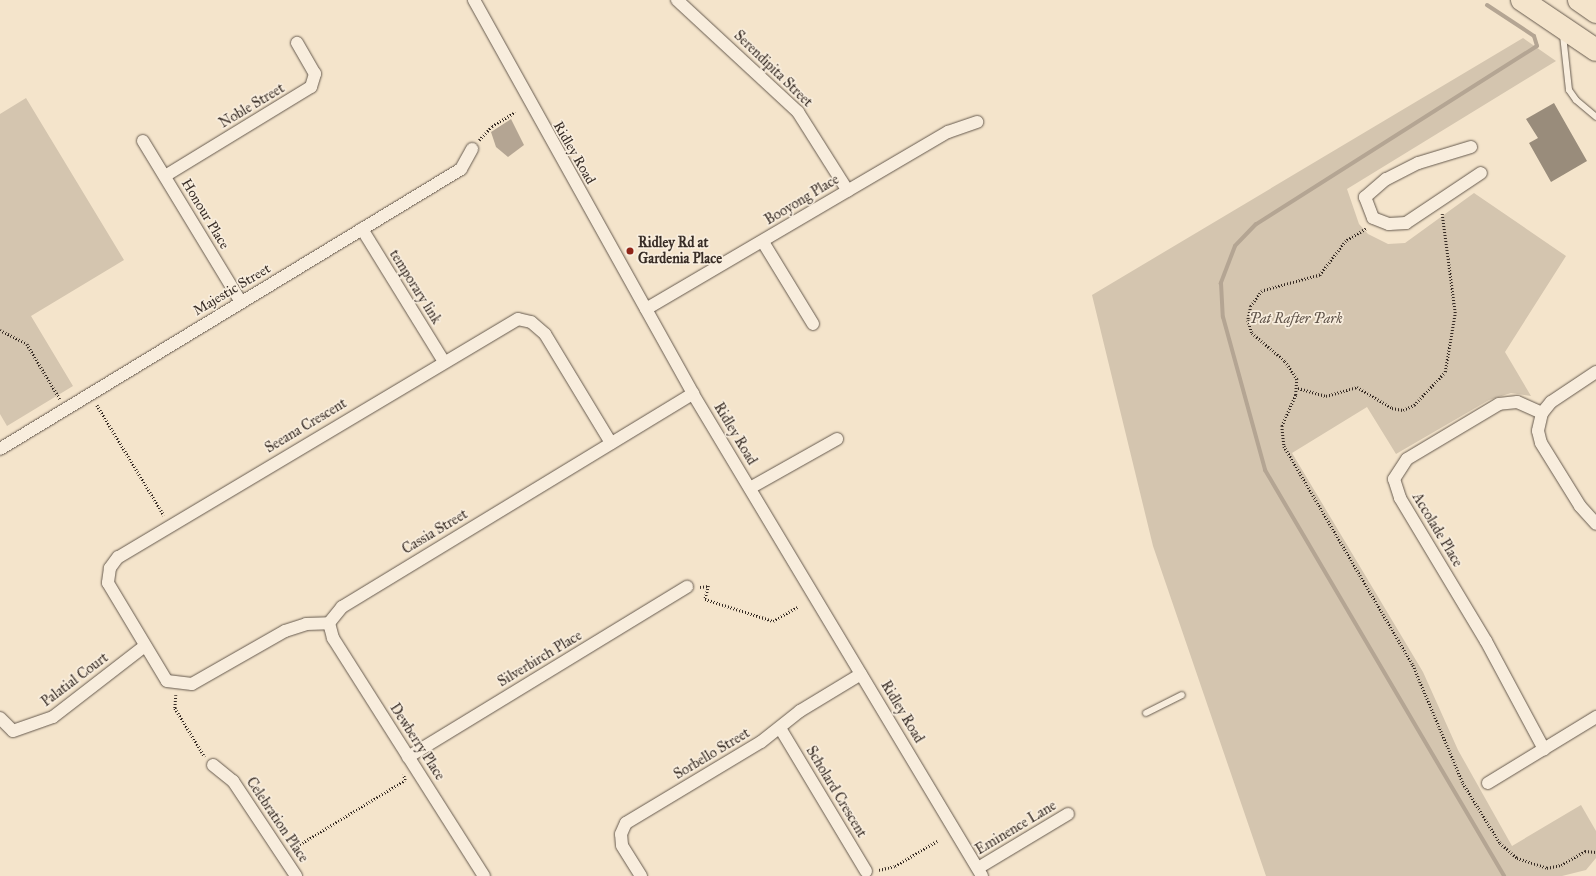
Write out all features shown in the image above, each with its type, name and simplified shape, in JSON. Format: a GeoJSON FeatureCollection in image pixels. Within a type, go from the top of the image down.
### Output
{"type":"FeatureCollection","features":[{"type":"Feature","properties":{"kind":"highway"},"geometry":{"type":"LineString","coordinates":[[1522,0],[1596,50]]}},
{"type":"Feature","properties":{"kind":"highway"},"geometry":{"type":"LineString","coordinates":[[1579,0],[1596,12]]}},
{"type":"Feature","properties":{"kind":"street","name":"Ridley Road"},"geometry":{"type":"LineString","coordinates":[[474,0],[693,394],[980,872]]}},
{"type":"Feature","properties":{"kind":"street","name":"Serendipita Street"},"geometry":{"type":"LineString","coordinates":[[677,0],[798,112],[848,190]]}},
{"type":"Feature","properties":{"kind":"street","name":"Noble Street"},"geometry":{"type":"LineString","coordinates":[[165,176],[311,87],[315,74],[297,43]]}},
{"type":"Feature","properties":{"kind":"street","name":"Booyong Place"},"geometry":{"type":"LineString","coordinates":[[646,309],[763,242],[848,190],[948,132],[977,122]]}},
{"type":"Feature","properties":{"kind":"street","name":"Honour Place"},"geometry":{"type":"LineString","coordinates":[[143,141],[241,302]]}},
{"type":"Feature","properties":{"kind":"street"},"geometry":{"type":"LineString","coordinates":[[1471,146],[1418,163],[1386,179],[1364,197],[1373,218],[1380,222],[1406,223],[1438,204],[1481,173]]}},
{"type":"Feature","properties":{"kind":"street","name":"Majestic Street"},"geometry":{"type":"LineString","coordinates":[[0,449],[65,408],[461,170],[472,149]]}},
{"type":"Feature","properties":{"kind":"street","name":"temporary link"},"geometry":{"type":"LineString","coordinates":[[362,230],[443,360]]}},
{"type":"Feature","properties":{"kind":"street"},"geometry":{"type":"LineString","coordinates":[[763,242],[813,324]]}},
{"type":"Feature","properties":{"kind":"street","name":"Seeana Crescent"},"geometry":{"type":"LineString","coordinates":[[178,685],[167,681],[108,583],[110,568],[118,557],[501,326],[518,318],[531,322],[545,334],[611,443]]}},
{"type":"Feature","properties":{"kind":"street"},"geometry":{"type":"LineString","coordinates":[[1596,372],[1551,402],[1542,413],[1538,431],[1541,443],[1580,506],[1596,524]]}},
{"type":"Feature","properties":{"kind":"street","name":"Cassia Street"},"geometry":{"type":"LineString","coordinates":[[329,623],[342,607],[693,394]]}},
{"type":"Feature","properties":{"kind":"street","name":"Accolade Place"},"geometry":{"type":"LineString","coordinates":[[1542,413],[1517,402],[1499,404],[1407,459],[1394,479],[1400,498],[1486,641],[1503,678],[1544,749]]}},
{"type":"Feature","properties":{"kind":"street"},"geometry":{"type":"LineString","coordinates":[[750,488],[837,439]]}},
{"type":"Feature","properties":{"kind":"street","name":"Silverbirch Place"},"geometry":{"type":"LineString","coordinates":[[408,757],[687,587]]}},
{"type":"Feature","properties":{"kind":"street"},"geometry":{"type":"LineString","coordinates":[[178,685],[192,684],[285,631],[306,624],[329,623]]}},
{"type":"Feature","properties":{"kind":"street","name":"Dewberry Place"},"geometry":{"type":"LineString","coordinates":[[329,623],[333,638],[484,876]]}},
{"type":"Feature","properties":{"kind":"street","name":"Palatial Court"},"geometry":{"type":"LineString","coordinates":[[0,718],[13,731],[53,717],[145,646]]}},
{"type":"Feature","properties":{"kind":"street","name":"Sorbello Street"},"geometry":{"type":"LineString","coordinates":[[641,876],[622,845],[621,834],[626,823],[780,728],[815,701],[861,674]]}},
{"type":"Feature","properties":{"kind":"street"},"geometry":{"type":"LineString","coordinates":[[1488,783],[1596,717]]}},
{"type":"Feature","properties":{"kind":"street","name":"Scholard Crescent"},"geometry":{"type":"LineString","coordinates":[[780,728],[866,871]]}},
{"type":"Feature","properties":{"kind":"street","name":"Celebration Place"},"geometry":{"type":"LineString","coordinates":[[213,765],[233,781],[283,854],[296,876]]}},
{"type":"Feature","properties":{"kind":"street","name":"Eminence Lane"},"geometry":{"type":"LineString","coordinates":[[980,872],[1068,814]]}},
{"type":"Feature","properties":{"kind":"lane"},"geometry":{"type":"LineString","coordinates":[[1562,26],[1569,90],[1576,100],[1596,117]]}},
{"type":"Feature","properties":{"kind":"lane"},"geometry":{"type":"LineString","coordinates":[[1146,713],[1182,695]]}},
{"type":"Feature","properties":{"kind":"path"},"geometry":{"type":"LineString","coordinates":[[472,149],[492,126],[515,112]]}},
{"type":"Feature","properties":{"kind":"path"},"geometry":{"type":"LineString","coordinates":[[1298,388],[1326,396],[1357,387],[1392,408],[1403,410],[1414,405],[1445,372],[1455,313],[1445,223],[1438,204]]}},
{"type":"Feature","properties":{"kind":"path"},"geometry":{"type":"LineString","coordinates":[[1380,222],[1346,241],[1320,275],[1301,283],[1268,289],[1254,300],[1248,320],[1252,333],[1290,367],[1298,388],[1282,426],[1284,446],[1413,665],[1463,783],[1492,832],[1517,858],[1546,868],[1561,865],[1585,851],[1596,852]]}},
{"type":"Feature","properties":{"kind":"path"},"geometry":{"type":"LineString","coordinates":[[0,330],[27,344],[65,408]]}},
{"type":"Feature","properties":{"kind":"path"},"geometry":{"type":"LineString","coordinates":[[90,394],[170,526]]}},
{"type":"Feature","properties":{"kind":"path"},"geometry":{"type":"LineString","coordinates":[[687,587],[709,586],[705,599],[773,621],[797,607]]}},
{"type":"Feature","properties":{"kind":"path"},"geometry":{"type":"LineString","coordinates":[[178,685],[175,708],[201,752],[213,765]]}},
{"type":"Feature","properties":{"kind":"path"},"geometry":{"type":"LineString","coordinates":[[283,854],[406,780],[402,773],[406,771]]}},
{"type":"Feature","properties":{"kind":"path"},"geometry":{"type":"LineString","coordinates":[[866,871],[895,866],[937,841]]}},
{"type":"Feature","properties":{"kind":"green space","name":"Pat Rafter Park"},"geometry":{"type":"Polygon","coordinates":[[[1523,38],[1556,61],[1347,189],[1359,224],[1368,234],[1388,244],[1405,243],[1474,193],[1566,256],[1505,352],[1531,396],[1511,393],[1489,400],[1396,454],[1367,407],[1292,453],[1423,672],[1458,750],[1512,846],[1581,805],[1596,831],[1596,858],[1586,870],[1562,876],[1266,876],[1153,546],[1092,295],[1523,38]]]}},
{"type":"Feature","properties":{"kind":"green space"},"geometry":{"type":"Polygon","coordinates":[[[26,98],[124,260],[31,316],[73,386],[7,426],[0,414],[0,114],[26,98]]]}},
{"type":"Feature","properties":{"kind":"shaded area"},"geometry":{"type":"Polygon","coordinates":[[[511,119],[524,145],[508,157],[496,147],[491,132],[511,119]]]}},
{"type":"Feature","properties":{"kind":"building"},"geometry":{"type":"Polygon","coordinates":[[[1554,103],[1587,161],[1551,182],[1529,143],[1538,138],[1526,119],[1554,103]]]}},
{"type":"Feature","properties":{"kind":"waterway"},"geometry":{"type":"LineString","coordinates":[[1487,5],[1534,36],[1537,46],[1256,224],[1235,246],[1221,283],[1223,317],[1265,470],[1504,876]]}},
{"type":"Feature","properties":{"kind":"place","name":"Ridley Rd at Gardenia Place"},"geometry":{"type":"Point","coordinates":[630,251]}}]}
